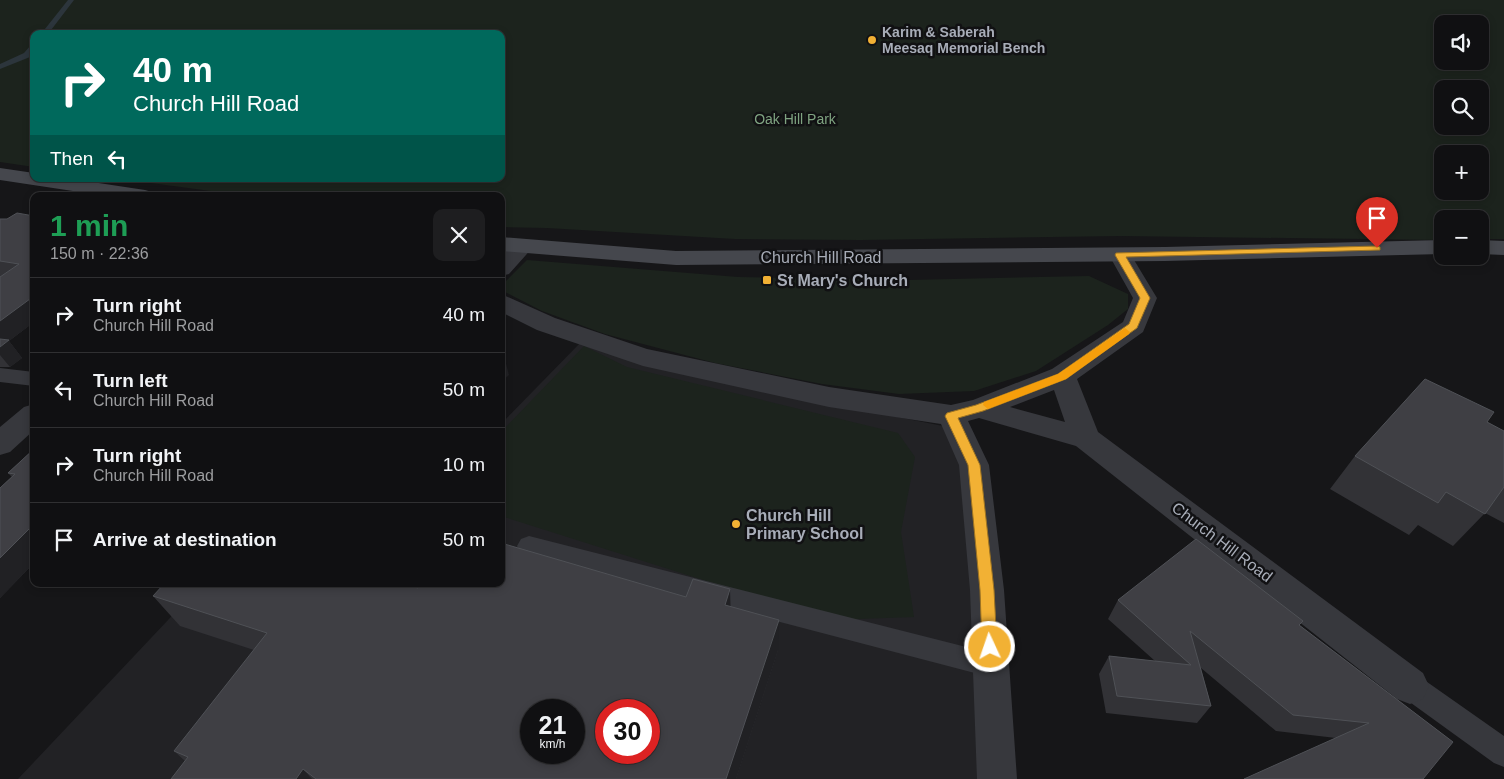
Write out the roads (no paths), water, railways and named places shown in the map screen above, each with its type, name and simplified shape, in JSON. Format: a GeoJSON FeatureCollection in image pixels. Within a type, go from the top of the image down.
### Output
{"type":"FeatureCollection","features":[{"type":"Feature","properties":{"kind":"street"},"geometry":{"type":"LineString","coordinates":[[0,174],[30,179]]}},
{"type":"Feature","properties":{"kind":"street"},"geometry":{"type":"LineString","coordinates":[[53,182],[119,192]]}},
{"type":"Feature","properties":{"kind":"street","name":"Church Hill Road"},"geometry":{"type":"LineString","coordinates":[[505,260],[512,245],[676,258],[1120,255],[1434,247]]}},
{"type":"Feature","properties":{"kind":"street"},"geometry":{"type":"LineString","coordinates":[[1489,248],[1504,248]]}},
{"type":"Feature","properties":{"kind":"street"},"geometry":{"type":"LineString","coordinates":[[965,412],[1062,376],[1134,326],[1145,298],[1120,255]]}},
{"type":"Feature","properties":{"kind":"street"},"geometry":{"type":"LineString","coordinates":[[505,304],[546,324],[643,357],[829,398],[965,412],[1086,438]]}},
{"type":"Feature","properties":{"kind":"street"},"geometry":{"type":"LineString","coordinates":[[1062,376],[1086,438]]}},
{"type":"Feature","properties":{"kind":"street"},"geometry":{"type":"LineString","coordinates":[[965,412],[974,465],[987,590],[997,779]]}},
{"type":"Feature","properties":{"kind":"street"},"geometry":{"type":"LineString","coordinates":[[0,444],[30,418]]}},
{"type":"Feature","properties":{"kind":"street","name":"Church Hill Road"},"geometry":{"type":"LineString","coordinates":[[1086,438],[1410,686]]}},
{"type":"Feature","properties":{"kind":"lane"},"geometry":{"type":"LineString","coordinates":[[0,374],[30,378]]}},
{"type":"Feature","properties":{"kind":"lane"},"geometry":{"type":"LineString","coordinates":[[529,546],[990,665]]}},
{"type":"Feature","properties":{"kind":"lane"},"geometry":{"type":"LineString","coordinates":[[1410,686],[1504,753]]}},
{"type":"Feature","properties":{"kind":"waterway"},"geometry":{"type":"LineString","coordinates":[[47,30],[71,0]]}},
{"type":"Feature","properties":{"kind":"waterway"},"geometry":{"type":"LineString","coordinates":[[0,67],[27,55],[30,52]]}},
{"type":"Feature","properties":{"kind":"place","name":"Karim & Saberah Meesaq Memorial Bench"},"geometry":{"type":"Point","coordinates":[872,40]}},
{"type":"Feature","properties":{"kind":"place","name":"St Mary's Church"},"geometry":{"type":"Point","coordinates":[767,280]}},
{"type":"Feature","properties":{"kind":"place","name":"Church Hill Primary School"},"geometry":{"type":"Point","coordinates":[736,524]}},
{"type":"Feature","properties":{"kind":"park label","name":"Oak Hill Park"},"geometry":{"type":"Point","coordinates":[795,119]}}]}
